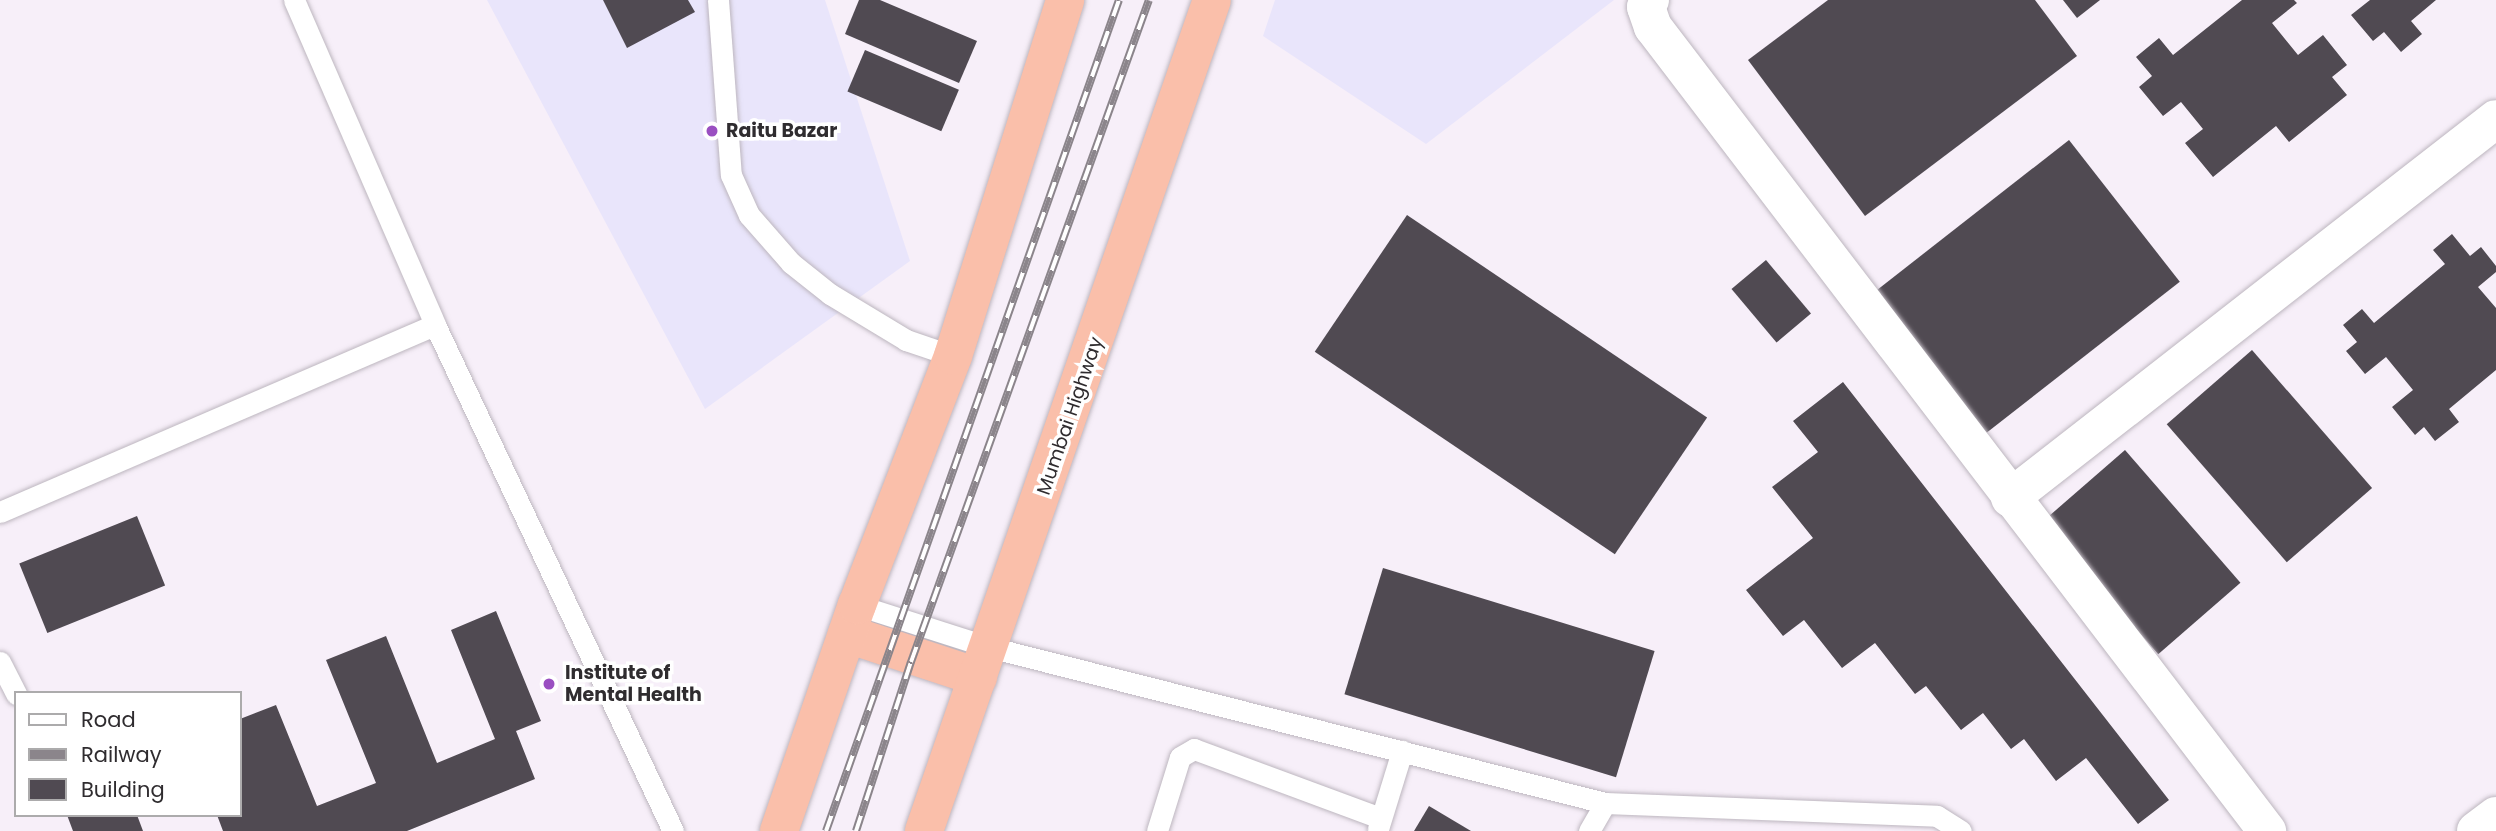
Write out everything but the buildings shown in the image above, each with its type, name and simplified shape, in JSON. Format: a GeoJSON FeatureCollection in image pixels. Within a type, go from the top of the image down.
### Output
{"type":"FeatureCollection","features":[{"type":"Feature","properties":{"kind":"highway"},"geometry":{"type":"LineString","coordinates":[[779,831],[852,619],[953,356],[1065,0]]}},
{"type":"Feature","properties":{"kind":"highway","name":"Mumbai Highway"},"geometry":{"type":"LineString","coordinates":[[924,831],[1212,0]]}},
{"type":"Feature","properties":{"kind":"highway"},"geometry":{"type":"LineString","coordinates":[[852,619],[983,662]]}},
{"type":"Feature","properties":{"kind":"street"},"geometry":{"type":"LineString","coordinates":[[1650,0],[1646,7],[1653,27],[2010,498],[2267,831]]}},
{"type":"Feature","properties":{"kind":"street"},"geometry":{"type":"LineString","coordinates":[[2010,498],[2496,119]]}},
{"type":"Feature","properties":{"kind":"street"},"geometry":{"type":"LineString","coordinates":[[2476,831],[2496,816]]}},
{"type":"Feature","properties":{"kind":"lane"},"geometry":{"type":"LineString","coordinates":[[294,0],[435,325],[673,831]]}},
{"type":"Feature","properties":{"kind":"lane"},"geometry":{"type":"LineString","coordinates":[[718,0],[731,174],[749,215],[791,263],[830,294],[906,340],[953,356]]}},
{"type":"Feature","properties":{"kind":"lane"},"geometry":{"type":"LineString","coordinates":[[0,512],[435,325]]}},
{"type":"Feature","properties":{"kind":"lane"},"geometry":{"type":"LineString","coordinates":[[0,662],[14,691]]}},
{"type":"Feature","properties":{"kind":"lane"},"geometry":{"type":"LineString","coordinates":[[983,662],[1402,751],[1605,803],[1937,816],[1961,831]]}},
{"type":"Feature","properties":{"kind":"lane"},"geometry":{"type":"LineString","coordinates":[[1157,831],[1180,757],[1194,748],[1379,825],[1402,751]]}},
{"type":"Feature","properties":{"kind":"lane"},"geometry":{"type":"LineString","coordinates":[[1589,831],[1605,803]]}},
{"type":"Feature","properties":{"kind":"lane"},"geometry":{"type":"LineString","coordinates":[[1870,831],[1883,813]]}},
{"type":"Feature","properties":{"kind":"shaded area","name":"Raitu Bazar"},"geometry":{"type":"Polygon","coordinates":[[[487,0],[825,0],[910,261],[705,409],[487,0]]]}},
{"type":"Feature","properties":{"kind":"shaded area"},"geometry":{"type":"Polygon","coordinates":[[[1275,0],[1614,0],[1426,144],[1263,36],[1275,0]]]}},
{"type":"Feature","properties":{"kind":"railway"},"geometry":{"type":"LineString","coordinates":[[826,831],[1119,0]]}},
{"type":"Feature","properties":{"kind":"railway"},"geometry":{"type":"LineString","coordinates":[[856,831],[911,662],[1149,0]]}},
{"type":"Feature","properties":{"kind":"place","name":"Raitu Bazar"},"geometry":{"type":"Point","coordinates":[712,131]}},
{"type":"Feature","properties":{"kind":"place","name":"Institute of Mental Health"},"geometry":{"type":"Point","coordinates":[549,684]}}]}
